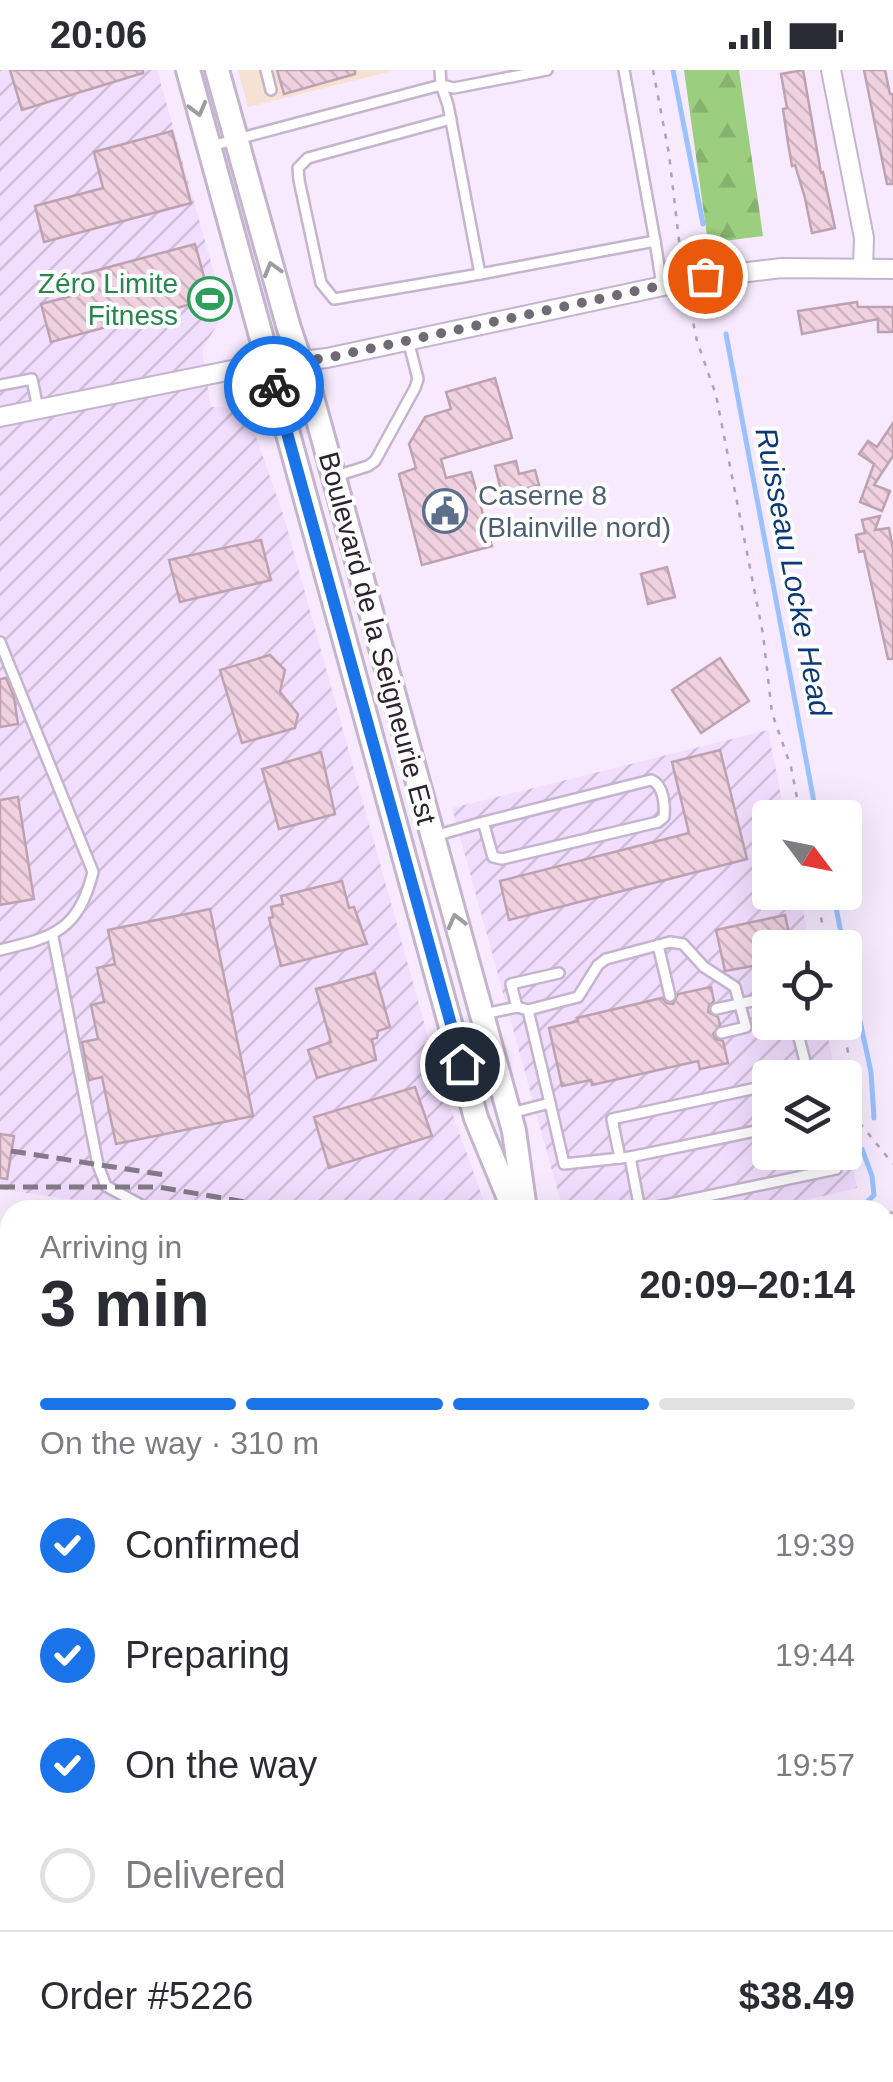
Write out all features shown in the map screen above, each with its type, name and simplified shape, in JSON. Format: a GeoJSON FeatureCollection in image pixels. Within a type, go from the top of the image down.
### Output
{"type":"FeatureCollection","features":[{"type":"Feature","properties":{"kind":"main road","name":"Boulevard de la Seigneurie Est"},"geometry":{"type":"LineString","coordinates":[[188,70],[482,1140],[509,1200]]}},
{"type":"Feature","properties":{"kind":"main road","name":"Boulevard de la Seigneurie Est"},"geometry":{"type":"LineString","coordinates":[[217,70],[413,767],[437,827],[509,1114],[523,1200]]}},
{"type":"Feature","properties":{"kind":"main road"},"geometry":{"type":"LineString","coordinates":[[336,610],[368,602]]}},
{"type":"Feature","properties":{"kind":"main road"},"geometry":{"type":"LineString","coordinates":[[349,657],[381,648]]}},
{"type":"Feature","properties":{"kind":"main road"},"geometry":{"type":"LineString","coordinates":[[382,776],[413,767]]}},
{"type":"Feature","properties":{"kind":"main road"},"geometry":{"type":"LineString","coordinates":[[398,830],[437,827]]}},
{"type":"Feature","properties":{"kind":"main road"},"geometry":{"type":"LineString","coordinates":[[450,1023],[482,1014]]}},
{"type":"Feature","properties":{"kind":"street"},"geometry":{"type":"LineString","coordinates":[[831,70],[864,238],[862,266]]}},
{"type":"Feature","properties":{"kind":"street"},"geometry":{"type":"LineString","coordinates":[[0,417],[301,362],[754,270],[862,266],[893,269]]}},
{"type":"Feature","properties":{"kind":"lane"},"geometry":{"type":"LineString","coordinates":[[266,70],[271,90]]}},
{"type":"Feature","properties":{"kind":"lane"},"geometry":{"type":"LineString","coordinates":[[440,70],[480,274]]}},
{"type":"Feature","properties":{"kind":"lane"},"geometry":{"type":"LineString","coordinates":[[209,147],[440,85],[454,88],[547,70]]}},
{"type":"Feature","properties":{"kind":"lane"},"geometry":{"type":"LineString","coordinates":[[624,70],[662,286]]}},
{"type":"Feature","properties":{"kind":"lane"},"geometry":{"type":"LineString","coordinates":[[451,120],[308,158],[298,168],[321,284],[334,299],[654,241]]}},
{"type":"Feature","properties":{"kind":"lane"},"geometry":{"type":"LineString","coordinates":[[334,477],[368,466],[374,460],[415,388],[418,378],[408,340]]}},
{"type":"Feature","properties":{"kind":"lane"},"geometry":{"type":"LineString","coordinates":[[0,384],[32,379],[38,409]]}},
{"type":"Feature","properties":{"kind":"lane"},"geometry":{"type":"LineString","coordinates":[[0,642],[93,872],[86,900],[53,937],[0,950]]}},
{"type":"Feature","properties":{"kind":"lane"},"geometry":{"type":"LineString","coordinates":[[437,827],[480,822],[651,780],[660,788],[665,808],[664,818],[658,822],[502,859],[493,857],[486,829],[480,822]]}},
{"type":"Feature","properties":{"kind":"lane"},"geometry":{"type":"LineString","coordinates":[[53,937],[98,1165],[106,1186],[132,1200]]}},
{"type":"Feature","properties":{"kind":"lane"},"geometry":{"type":"LineString","coordinates":[[482,1014],[578,997],[602,962],[658,945],[683,944],[704,967],[735,987],[746,1027],[721,1033]]}},
{"type":"Feature","properties":{"kind":"lane"},"geometry":{"type":"LineString","coordinates":[[658,945],[670,996]]}},
{"type":"Feature","properties":{"kind":"lane"},"geometry":{"type":"LineString","coordinates":[[559,973],[511,984],[550,1103],[564,1164],[625,1157],[752,1132]]}},
{"type":"Feature","properties":{"kind":"lane"},"geometry":{"type":"LineString","coordinates":[[716,1009],[752,1001]]}},
{"type":"Feature","properties":{"kind":"lane"},"geometry":{"type":"LineString","coordinates":[[637,1200],[612,1120],[752,1089]]}},
{"type":"Feature","properties":{"kind":"lane"},"geometry":{"type":"LineString","coordinates":[[509,1114],[550,1103]]}},
{"type":"Feature","properties":{"kind":"lane"},"geometry":{"type":"LineString","coordinates":[[688,1200],[831,1170]]}},
{"type":"Feature","properties":{"kind":"path"},"geometry":{"type":"LineString","coordinates":[[653,70],[671,166],[681,262]]}},
{"type":"Feature","properties":{"kind":"path"},"geometry":{"type":"LineString","coordinates":[[688,296],[697,341],[714,382],[763,634],[772,713],[798,800]]}},
{"type":"Feature","properties":{"kind":"path"},"geometry":{"type":"LineString","coordinates":[[846,1040],[854,1116],[893,1164]]}},
{"type":"Feature","properties":{"kind":"shaded area"},"geometry":{"type":"Polygon","coordinates":[[[0,70],[157,70],[225,312],[202,350],[211,407],[246,408],[284,517],[438,1073],[483,1200],[74,1200],[0,1189],[0,70]]]}},
{"type":"Feature","properties":{"kind":"shaded area"},"geometry":{"type":"Polygon","coordinates":[[[238,70],[396,70],[248,107],[238,70]]]}},
{"type":"Feature","properties":{"kind":"shaded area"},"geometry":{"type":"Polygon","coordinates":[[[768,730],[782,800],[752,800],[752,910],[803,910],[807,930],[752,930],[752,1040],[828,1040],[833,1060],[752,1060],[752,1170],[854,1170],[857,1188],[806,1200],[560,1200],[452,808],[768,730]]]}},
{"type":"Feature","properties":{"kind":"green space"},"geometry":{"type":"Polygon","coordinates":[[[684,70],[739,70],[763,236],[708,243],[684,70]]]}},
{"type":"Feature","properties":{"kind":"building"},"geometry":{"type":"Polygon","coordinates":[[[10,70],[143,70],[143,73],[22,110],[10,70]]]}},
{"type":"Feature","properties":{"kind":"building"},"geometry":{"type":"Polygon","coordinates":[[[277,70],[355,70],[355,74],[284,94],[277,70]]]}},
{"type":"Feature","properties":{"kind":"building"},"geometry":{"type":"Polygon","coordinates":[[[803,70],[835,228],[812,233],[805,198],[795,165],[792,166],[781,74],[803,70]]]}},
{"type":"Feature","properties":{"kind":"building"},"geometry":{"type":"Polygon","coordinates":[[[864,70],[885,70],[893,94],[893,184],[887,184],[864,70]]]}},
{"type":"Feature","properties":{"kind":"building"},"geometry":{"type":"Polygon","coordinates":[[[172,131],[191,203],[44,242],[35,206],[103,188],[94,152],[172,131]]]}},
{"type":"Feature","properties":{"kind":"building"},"geometry":{"type":"Polygon","coordinates":[[[195,244],[210,299],[51,342],[41,304],[87,292],[83,274],[195,244]]]}},
{"type":"Feature","properties":{"kind":"building"},"geometry":{"type":"Polygon","coordinates":[[[857,302],[858,307],[893,307],[893,332],[878,332],[878,319],[802,334],[798,311],[857,302]]]}},
{"type":"Feature","properties":{"kind":"building"},"geometry":{"type":"Polygon","coordinates":[[[495,378],[512,438],[441,459],[446,478],[471,472],[492,546],[422,565],[399,474],[416,468],[409,444],[425,417],[451,409],[446,392],[495,378]]]}},
{"type":"Feature","properties":{"kind":"building"},"geometry":{"type":"Polygon","coordinates":[[[893,423],[893,456],[874,485],[890,491],[882,511],[860,502],[874,464],[859,454],[868,441],[877,447],[893,423]]]}},
{"type":"Feature","properties":{"kind":"building"},"geometry":{"type":"Polygon","coordinates":[[[516,461],[519,474],[535,470],[539,485],[502,495],[495,466],[516,461]]]}},
{"type":"Feature","properties":{"kind":"building"},"geometry":{"type":"Polygon","coordinates":[[[880,516],[875,530],[889,528],[893,549],[893,659],[888,659],[864,551],[859,552],[856,535],[865,533],[862,520],[880,516]]]}},
{"type":"Feature","properties":{"kind":"building"},"geometry":{"type":"Polygon","coordinates":[[[261,540],[271,580],[180,602],[169,560],[261,540]]]}},
{"type":"Feature","properties":{"kind":"building"},"geometry":{"type":"Polygon","coordinates":[[[667,567],[675,597],[648,604],[641,574],[667,567]]]}},
{"type":"Feature","properties":{"kind":"building"},"geometry":{"type":"Polygon","coordinates":[[[270,655],[285,670],[280,692],[298,714],[295,728],[242,743],[220,670],[270,655]]]}},
{"type":"Feature","properties":{"kind":"building"},"geometry":{"type":"Polygon","coordinates":[[[720,658],[749,701],[701,733],[672,690],[720,658]]]}},
{"type":"Feature","properties":{"kind":"building"},"geometry":{"type":"Polygon","coordinates":[[[6,678],[18,724],[0,727],[0,679],[6,678]]]}},
{"type":"Feature","properties":{"kind":"building"},"geometry":{"type":"Polygon","coordinates":[[[720,750],[747,859],[509,920],[500,881],[689,833],[672,762],[720,750]]]}},
{"type":"Feature","properties":{"kind":"building"},"geometry":{"type":"Polygon","coordinates":[[[321,752],[335,814],[279,829],[262,769],[321,752]]]}},
{"type":"Feature","properties":{"kind":"building"},"geometry":{"type":"Polygon","coordinates":[[[18,797],[34,899],[0,905],[0,800],[18,797]]]}},
{"type":"Feature","properties":{"kind":"building"},"geometry":{"type":"Polygon","coordinates":[[[342,881],[349,908],[354,907],[367,944],[281,966],[269,918],[273,917],[271,907],[283,904],[281,896],[342,881]]]}},
{"type":"Feature","properties":{"kind":"building"},"geometry":{"type":"Polygon","coordinates":[[[210,909],[253,1116],[116,1144],[102,1077],[89,1080],[82,1042],[98,1039],[91,1005],[104,1002],[97,968],[115,964],[108,930],[210,909]]]}},
{"type":"Feature","properties":{"kind":"building"},"geometry":{"type":"Polygon","coordinates":[[[785,915],[788,930],[752,930],[752,966],[725,971],[716,930],[785,915]]]}},
{"type":"Feature","properties":{"kind":"building"},"geometry":{"type":"Polygon","coordinates":[[[375,973],[390,1027],[378,1031],[377,1038],[372,1039],[376,1060],[317,1078],[308,1050],[331,1042],[316,989],[375,973]]]}},
{"type":"Feature","properties":{"kind":"building"},"geometry":{"type":"Polygon","coordinates":[[[711,987],[714,1001],[708,1012],[718,1017],[720,1025],[713,1034],[723,1041],[728,1063],[700,1069],[698,1061],[592,1085],[591,1080],[562,1086],[549,1028],[662,998],[673,1004],[678,994],[711,987]]]}},
{"type":"Feature","properties":{"kind":"building"},"geometry":{"type":"Polygon","coordinates":[[[415,1087],[432,1136],[329,1168],[314,1117],[415,1087]]]}},
{"type":"Feature","properties":{"kind":"building"},"geometry":{"type":"Polygon","coordinates":[[[0,1134],[14,1136],[7,1179],[0,1178],[0,1134]]]}},
{"type":"Feature","properties":{"kind":"waterway","name":"Ruisseau Locke Head"},"geometry":{"type":"LineString","coordinates":[[673,70],[703,224]]}},
{"type":"Feature","properties":{"kind":"waterway","name":"Ruisseau Locke Head"},"geometry":{"type":"LineString","coordinates":[[726,334],[814,800]]}},
{"type":"Feature","properties":{"kind":"waterway","name":"Ruisseau Locke Head"},"geometry":{"type":"LineString","coordinates":[[837,910],[840,930]]}},
{"type":"Feature","properties":{"kind":"waterway","name":"Ruisseau Locke Head"},"geometry":{"type":"LineString","coordinates":[[862,1030],[871,1072],[874,1118]]}},
{"type":"Feature","properties":{"kind":"waterway","name":"Ruisseau Locke Head"},"geometry":{"type":"LineString","coordinates":[[862,1149],[872,1176],[874,1195],[869,1200]]}},
{"type":"Feature","properties":{"kind":"railway"},"geometry":{"type":"LineString","coordinates":[[11,1151],[165,1175]]}},
{"type":"Feature","properties":{"kind":"railway"},"geometry":{"type":"LineString","coordinates":[[0,1187],[158,1187],[234,1200]]}},
{"type":"Feature","properties":{"kind":"way so far"},"geometry":{"type":"LineString","coordinates":[[274,386],[268,365],[327,358],[705,276]]}},
{"type":"Feature","properties":{"kind":"place","name":"Zéro Limite Fitness"},"geometry":{"type":"Point","coordinates":[210,299]}},
{"type":"Feature","properties":{"kind":"place","name":"Caserne 8 (Blainville nord)"},"geometry":{"type":"Point","coordinates":[445,511]}},
{"type":"Feature","properties":{"kind":"route"},"geometry":{"type":"LineString","coordinates":[[274,386],[462,1064]]}}]}
